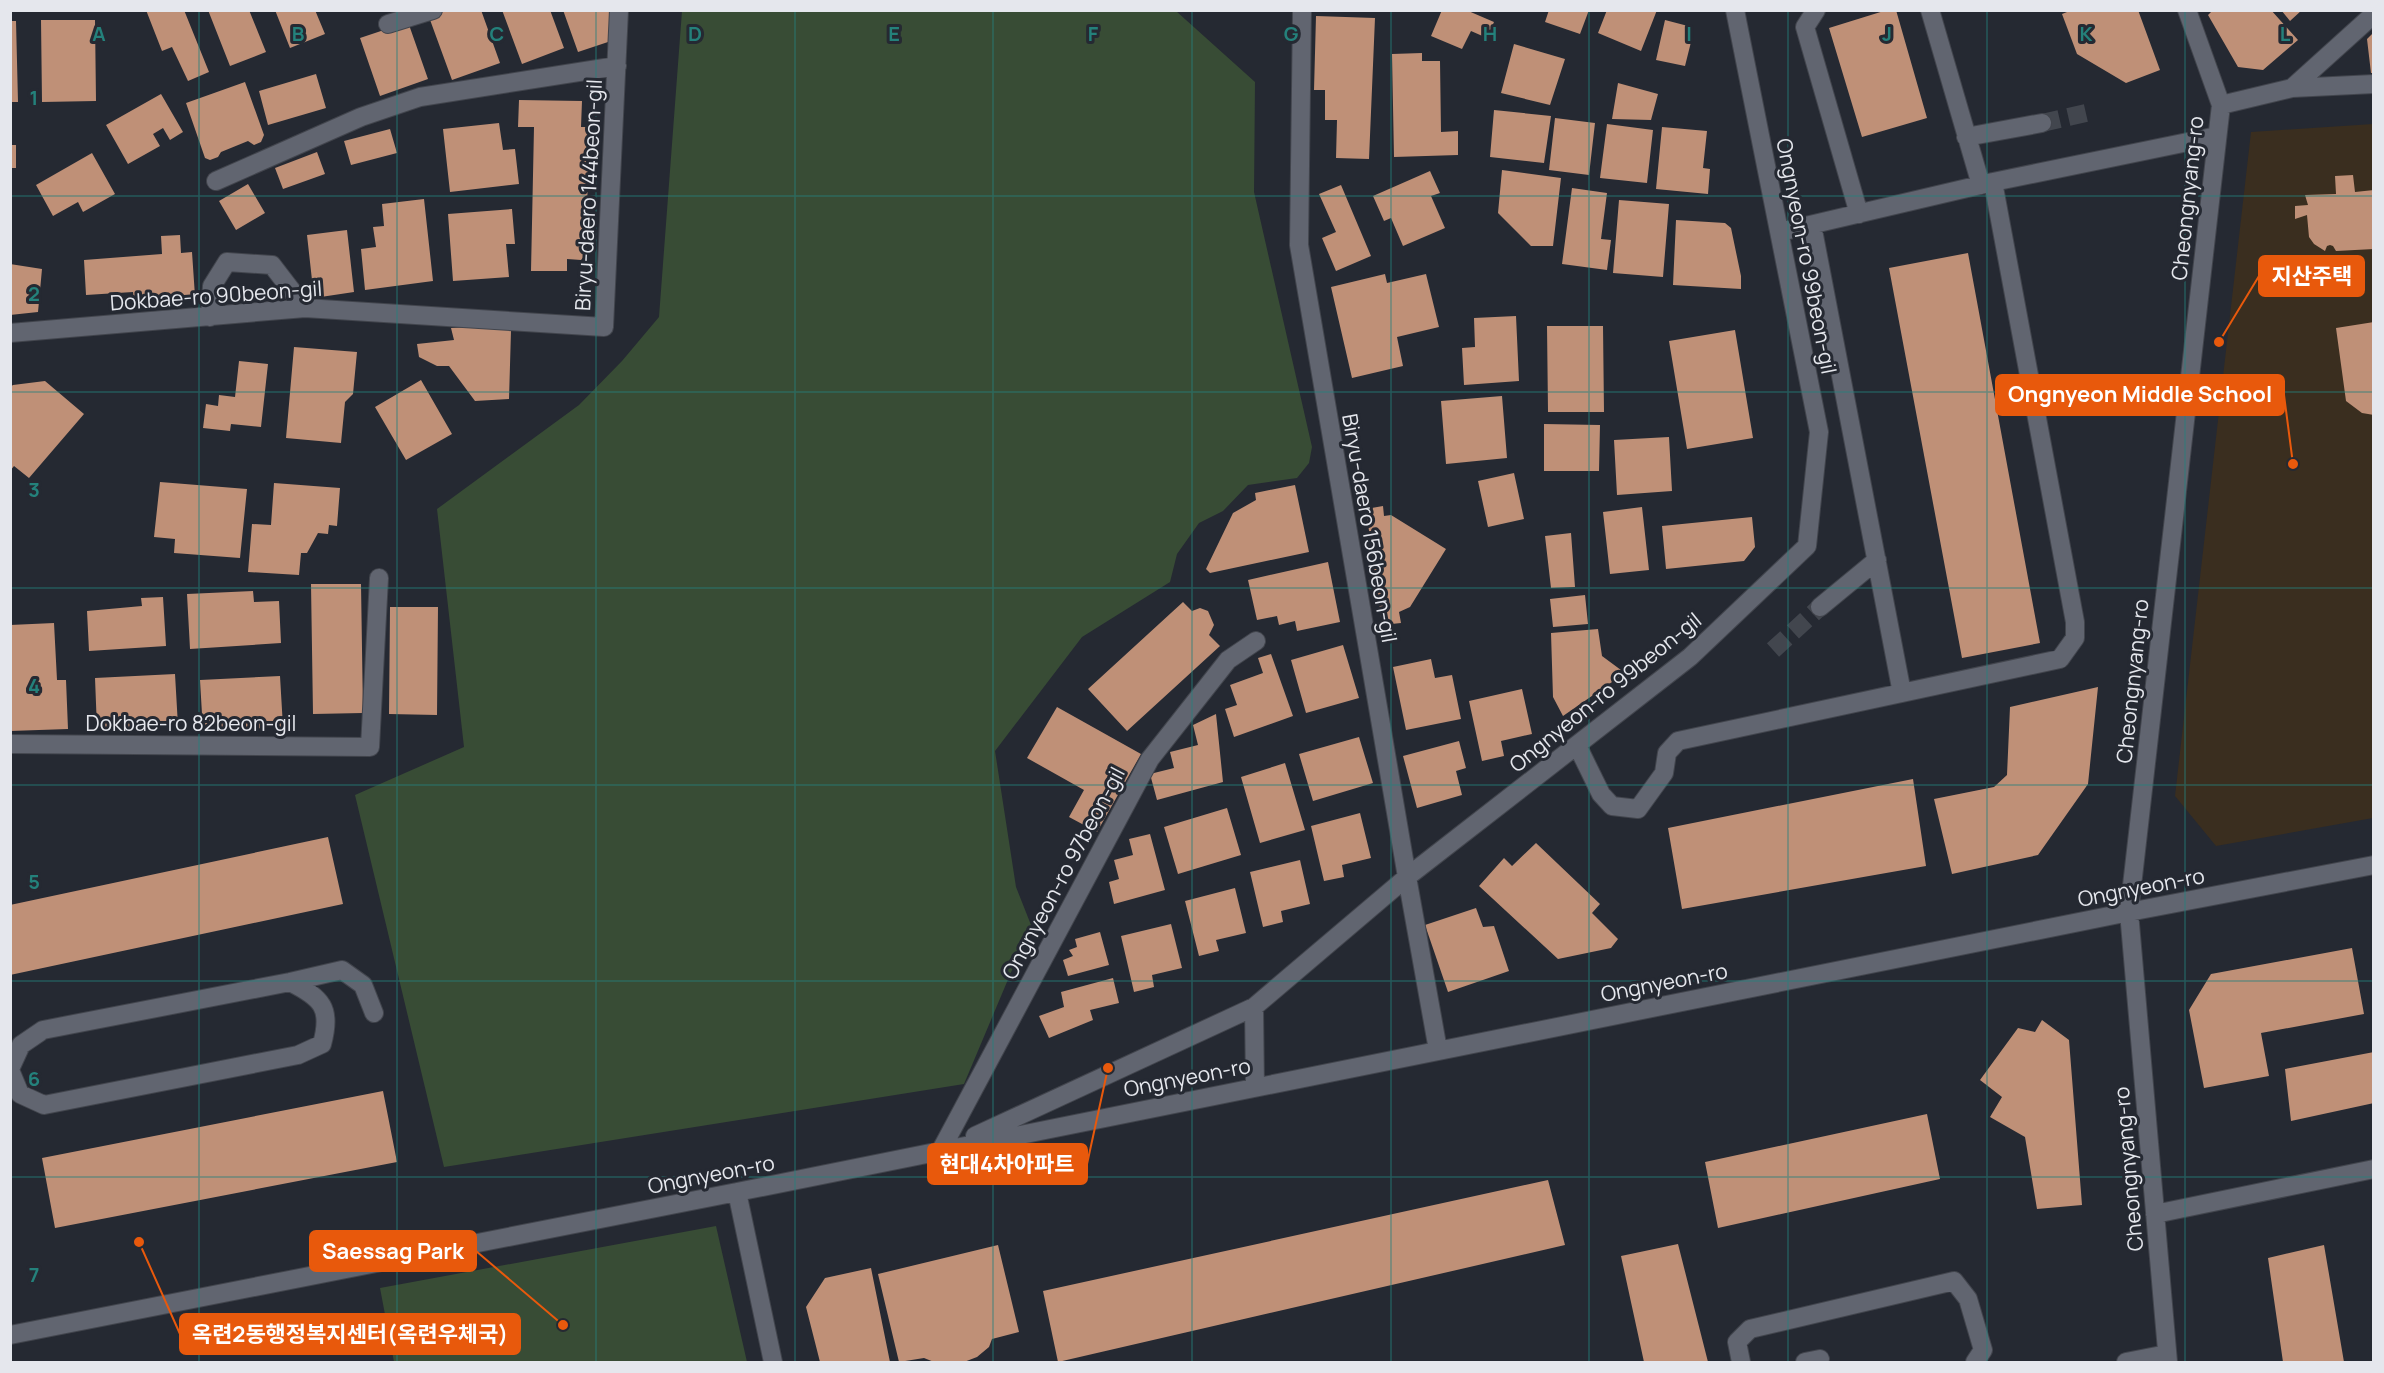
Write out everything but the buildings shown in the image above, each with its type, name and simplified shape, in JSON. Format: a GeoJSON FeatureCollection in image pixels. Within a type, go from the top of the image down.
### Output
{"type":"FeatureCollection","features":[{"type":"Feature","properties":{"kind":"street"},"geometry":{"type":"LineString","coordinates":[[388,24],[433,10]]}},
{"type":"Feature","properties":{"kind":"street","name":"Biryu-daero 144beon-gil"},"geometry":{"type":"LineString","coordinates":[[604,327],[619,10]]}},
{"type":"Feature","properties":{"kind":"street","name":"Biryu-daero 156beon-gil"},"geometry":{"type":"LineString","coordinates":[[1302,10],[1299,244],[1438,1050]]}},
{"type":"Feature","properties":{"kind":"street","name":"Ongnyeon-ro 99beon-gil"},"geometry":{"type":"LineString","coordinates":[[945,1149],[1254,1006],[1407,877],[1690,657],[1807,546],[1819,432],[1735,10]]}},
{"type":"Feature","properties":{"kind":"street"},"geometry":{"type":"LineString","coordinates":[[1816,10],[1805,27],[1859,214]]}},
{"type":"Feature","properties":{"kind":"street"},"geometry":{"type":"LineString","coordinates":[[1577,745],[1601,794],[1612,806],[1638,809],[1664,773],[1667,753],[1678,741],[2060,659],[2074,638],[2075,622],[1987,183],[1966,137],[1930,10]]}},
{"type":"Feature","properties":{"kind":"street","name":"Cheongnyang-ro"},"geometry":{"type":"LineString","coordinates":[[2168,1358],[2129,912],[2221,105],[2187,10]]}},
{"type":"Feature","properties":{"kind":"street"},"geometry":{"type":"LineString","coordinates":[[2292,88],[2373,14]]}},
{"type":"Feature","properties":{"kind":"street","name":"Biryu-daero 144beon-gil"},"geometry":{"type":"LineString","coordinates":[[216,181],[361,117],[420,97],[617,66]]}},
{"type":"Feature","properties":{"kind":"street"},"geometry":{"type":"LineString","coordinates":[[2221,105],[2292,88],[2373,84]]}},
{"type":"Feature","properties":{"kind":"street"},"geometry":{"type":"LineString","coordinates":[[1966,137],[2042,123]]}},
{"type":"Feature","properties":{"kind":"street"},"geometry":{"type":"LineString","coordinates":[[1780,232],[1987,183],[2217,136]]}},
{"type":"Feature","properties":{"kind":"street"},"geometry":{"type":"LineString","coordinates":[[1812,225],[1902,693]]}},
{"type":"Feature","properties":{"kind":"street"},"geometry":{"type":"LineString","coordinates":[[210,316],[212,286],[226,262],[272,265],[305,308]]}},
{"type":"Feature","properties":{"kind":"street","name":"Dokbae-ro 90beon-gil"},"geometry":{"type":"LineString","coordinates":[[10,333],[305,308],[604,327]]}},
{"type":"Feature","properties":{"kind":"street"},"geometry":{"type":"LineString","coordinates":[[1820,607],[1877,560]]}},
{"type":"Feature","properties":{"kind":"street","name":"Dokbae-ro 82beon-gil"},"geometry":{"type":"LineString","coordinates":[[10,744],[370,747],[379,578]]}},
{"type":"Feature","properties":{"kind":"street","name":"Ongnyeon-ro 97beon-gil"},"geometry":{"type":"LineString","coordinates":[[945,1149],[1150,759],[1228,660],[1256,640]]}},
{"type":"Feature","properties":{"kind":"street","name":"Ongnyeon-ro"},"geometry":{"type":"LineString","coordinates":[[10,1335],[2373,865]]}},
{"type":"Feature","properties":{"kind":"street"},"geometry":{"type":"LineString","coordinates":[[290,982],[309,992],[323,1006],[327,1025],[322,1044],[298,1056],[44,1105],[20,1094],[10,1070],[21,1045],[43,1030],[342,970],[363,985],[374,1013]]}},
{"type":"Feature","properties":{"kind":"street"},"geometry":{"type":"LineString","coordinates":[[1254,1006],[1255,1087]]}},
{"type":"Feature","properties":{"kind":"street"},"geometry":{"type":"LineString","coordinates":[[2155,1214],[2373,1171]]}},
{"type":"Feature","properties":{"kind":"street"},"geometry":{"type":"LineString","coordinates":[[737,1192],[773,1362]]}},
{"type":"Feature","properties":{"kind":"street"},"geometry":{"type":"LineString","coordinates":[[1741,1362],[1737,1342],[1750,1329],[1954,1281],[1968,1299],[1983,1350],[1975,1362]]}},
{"type":"Feature","properties":{"kind":"street"},"geometry":{"type":"LineString","coordinates":[[2126,1362],[2168,1358]]}},
{"type":"Feature","properties":{"kind":"shaded area"},"geometry":{"type":"Polygon","coordinates":[[[2373,124],[2373,818],[2216,846],[2175,796],[2251,132],[2373,124]]]}},
{"type":"Feature","properties":{"kind":"green space"},"geometry":{"type":"Polygon","coordinates":[[[682,11],[1176,11],[1255,82],[1254,192],[1312,447],[1309,463],[1297,478],[1248,485],[1223,511],[1199,523],[1177,554],[1170,582],[1082,637],[995,751],[1016,887],[1031,925],[964,1084],[444,1167],[355,795],[464,747],[437,509],[579,405],[622,361],[659,317],[682,11]]]}},
{"type":"Feature","properties":{"kind":"green space"},"geometry":{"type":"Polygon","coordinates":[[[716,1226],[747,1362],[394,1362],[380,1288],[716,1226]]]}},
{"type":"Feature","properties":{"kind":"tunnel"},"geometry":{"type":"LineString","coordinates":[[2042,123],[2086,113]]}},
{"type":"Feature","properties":{"kind":"tunnel"},"geometry":{"type":"LineString","coordinates":[[1773,650],[1820,607]]}},
{"type":"Feature","properties":{"kind":"place","name":"지산주택"},"geometry":{"type":"Point","coordinates":[2219,342]}},
{"type":"Feature","properties":{"kind":"place","name":"Ongnyeon Middle School"},"geometry":{"type":"Point","coordinates":[2293,464]}},
{"type":"Feature","properties":{"kind":"place","name":"현대4차아파트"},"geometry":{"type":"Point","coordinates":[1108,1068]}},
{"type":"Feature","properties":{"kind":"place","name":"옥련2동행정복지센터(옥련우체국)"},"geometry":{"type":"Point","coordinates":[139,1242]}},
{"type":"Feature","properties":{"kind":"place","name":"Saessag Park"},"geometry":{"type":"Point","coordinates":[563,1325]}}]}
